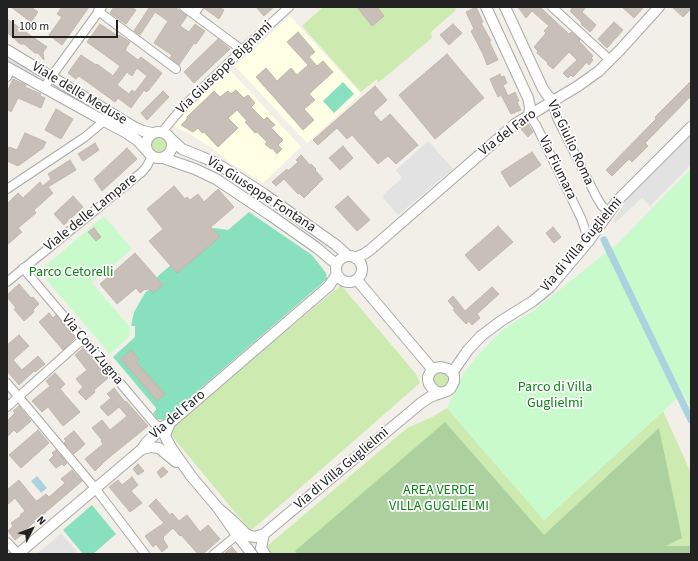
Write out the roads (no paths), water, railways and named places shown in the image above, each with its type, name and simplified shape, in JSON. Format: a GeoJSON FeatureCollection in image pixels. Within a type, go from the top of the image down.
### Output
{"type":"FeatureCollection","features":[{"type":"Feature","properties":{"kind":"street"},"geometry":{"type":"LineString","coordinates":[[184,7],[242,50]]}},
{"type":"Feature","properties":{"kind":"street"},"geometry":{"type":"LineString","coordinates":[[194,14],[199,7]]}},
{"type":"Feature","properties":{"kind":"street","name":"Via Giuseppe Bignami"},"geometry":{"type":"LineString","coordinates":[[157,133],[242,50],[290,7]]}},
{"type":"Feature","properties":{"kind":"street","name":"Via Fiumara"},"geometry":{"type":"LineString","coordinates":[[486,7],[528,98],[530,115],[536,124],[581,218],[588,242]]}},
{"type":"Feature","properties":{"kind":"street","name":"Via Giulio Roma"},"geometry":{"type":"LineString","coordinates":[[505,7],[543,89],[554,101],[554,109],[557,118],[597,198],[602,206],[609,212]]}},
{"type":"Feature","properties":{"kind":"street"},"geometry":{"type":"LineString","coordinates":[[552,7],[610,60]]}},
{"type":"Feature","properties":{"kind":"street","name":"Via del Faro"},"geometry":{"type":"LineString","coordinates":[[352,257],[364,254],[370,250],[512,128],[599,71],[657,8]]}},
{"type":"Feature","properties":{"kind":"street"},"geometry":{"type":"LineString","coordinates":[[44,88],[100,9],[176,69]]}},
{"type":"Feature","properties":{"kind":"street","name":"Viale delle Meduse"},"geometry":{"type":"LineString","coordinates":[[7,50],[134,127],[143,131],[157,133]]}},
{"type":"Feature","properties":{"kind":"street","name":"Viale delle Meduse"},"geometry":{"type":"LineString","coordinates":[[8,71],[44,88],[119,128],[129,134],[150,154]]}},
{"type":"Feature","properties":{"kind":"street"},"geometry":{"type":"LineString","coordinates":[[7,189],[82,139],[104,121],[111,113]]}},
{"type":"Feature","properties":{"kind":"street","name":"Via di Villa Guglielmi"},"geometry":{"type":"LineString","coordinates":[[452,373],[468,350],[481,336],[544,293],[588,242],[618,201],[691,127]]}},
{"type":"Feature","properties":{"kind":"street"},"geometry":{"type":"LineString","coordinates":[[157,133],[166,133],[171,139],[172,144],[170,152],[167,156],[159,158],[150,154],[146,144],[149,136],[157,133]]}},
{"type":"Feature","properties":{"kind":"street","name":"Via Giuseppe Fontana"},"geometry":{"type":"LineString","coordinates":[[171,139],[180,147],[216,163],[276,202],[352,257]]}},
{"type":"Feature","properties":{"kind":"street","name":"Viale delle Lampare"},"geometry":{"type":"LineString","coordinates":[[7,282],[142,172],[147,166],[150,154]]}},
{"type":"Feature","properties":{"kind":"street","name":"Via Giuseppe Fontana"},"geometry":{"type":"LineString","coordinates":[[163,158],[195,169],[216,180],[266,212],[321,251],[336,269]]}},
{"type":"Feature","properties":{"kind":"street"},"geometry":{"type":"LineString","coordinates":[[352,257],[360,262],[362,274],[357,280],[346,282],[342,280],[336,269],[342,258],[352,257]]}},
{"type":"Feature","properties":{"kind":"street","name":"Via Coni Zugna"},"geometry":{"type":"LineString","coordinates":[[23,268],[154,423],[158,426],[167,425]]}},
{"type":"Feature","properties":{"kind":"street","name":"Via del Faro"},"geometry":{"type":"LineString","coordinates":[[18,554],[142,449],[146,443],[329,286],[336,269]]}},
{"type":"Feature","properties":{"kind":"street"},"geometry":{"type":"LineString","coordinates":[[357,280],[433,370]]}},
{"type":"Feature","properties":{"kind":"street"},"geometry":{"type":"LineString","coordinates":[[7,407],[84,339]]}},
{"type":"Feature","properties":{"kind":"street"},"geometry":{"type":"LineString","coordinates":[[443,367],[452,373],[454,377],[453,384],[448,390],[441,393],[433,390],[429,384],[428,377],[433,370],[437,368],[443,367]]}},
{"type":"Feature","properties":{"kind":"street"},"geometry":{"type":"LineString","coordinates":[[7,383],[96,488],[145,554]]}},
{"type":"Feature","properties":{"kind":"street","name":"Via di Villa Guglielmi"},"geometry":{"type":"LineString","coordinates":[[264,534],[421,403],[430,397],[441,393]]}},
{"type":"Feature","properties":{"kind":"street"},"geometry":{"type":"LineString","coordinates":[[167,425],[165,436],[167,440],[191,476],[218,508],[252,554]]}},
{"type":"Feature","properties":{"kind":"street"},"geometry":{"type":"LineString","coordinates":[[142,449],[151,447],[159,448],[191,476]]}},
{"type":"Feature","properties":{"kind":"street"},"geometry":{"type":"LineString","coordinates":[[218,508],[250,536],[255,537],[264,534]]}},
{"type":"Feature","properties":{"kind":"street"},"geometry":{"type":"LineString","coordinates":[[264,534],[261,548],[265,554]]}},
{"type":"Feature","properties":{"kind":"street"},"geometry":{"type":"LineString","coordinates":[[214,554],[237,535]]}},
{"type":"Feature","properties":{"kind":"street"},"geometry":{"type":"LineString","coordinates":[[7,542],[18,554]]}},
{"type":"Feature","properties":{"kind":"water"},"geometry":{"type":"Polygon","coordinates":[[[37,476],[47,488],[41,493],[31,481],[37,476]]]}},
{"type":"Feature","properties":{"kind":"waterway"},"geometry":{"type":"LineString","coordinates":[[604,240],[691,420]]}},
{"type":"Feature","properties":{"kind":"park label","name":"Parco Cetorelli"},"geometry":{"type":"Point","coordinates":[71,273]}},
{"type":"Feature","properties":{"kind":"park label","name":"Parco di Villa Guglielmi"},"geometry":{"type":"Point","coordinates":[555,396]}},
{"type":"Feature","properties":{"kind":"park label","name":"AREA VERDE VILLA GUGLIELMI"},"geometry":{"type":"Point","coordinates":[439,500]}}]}
